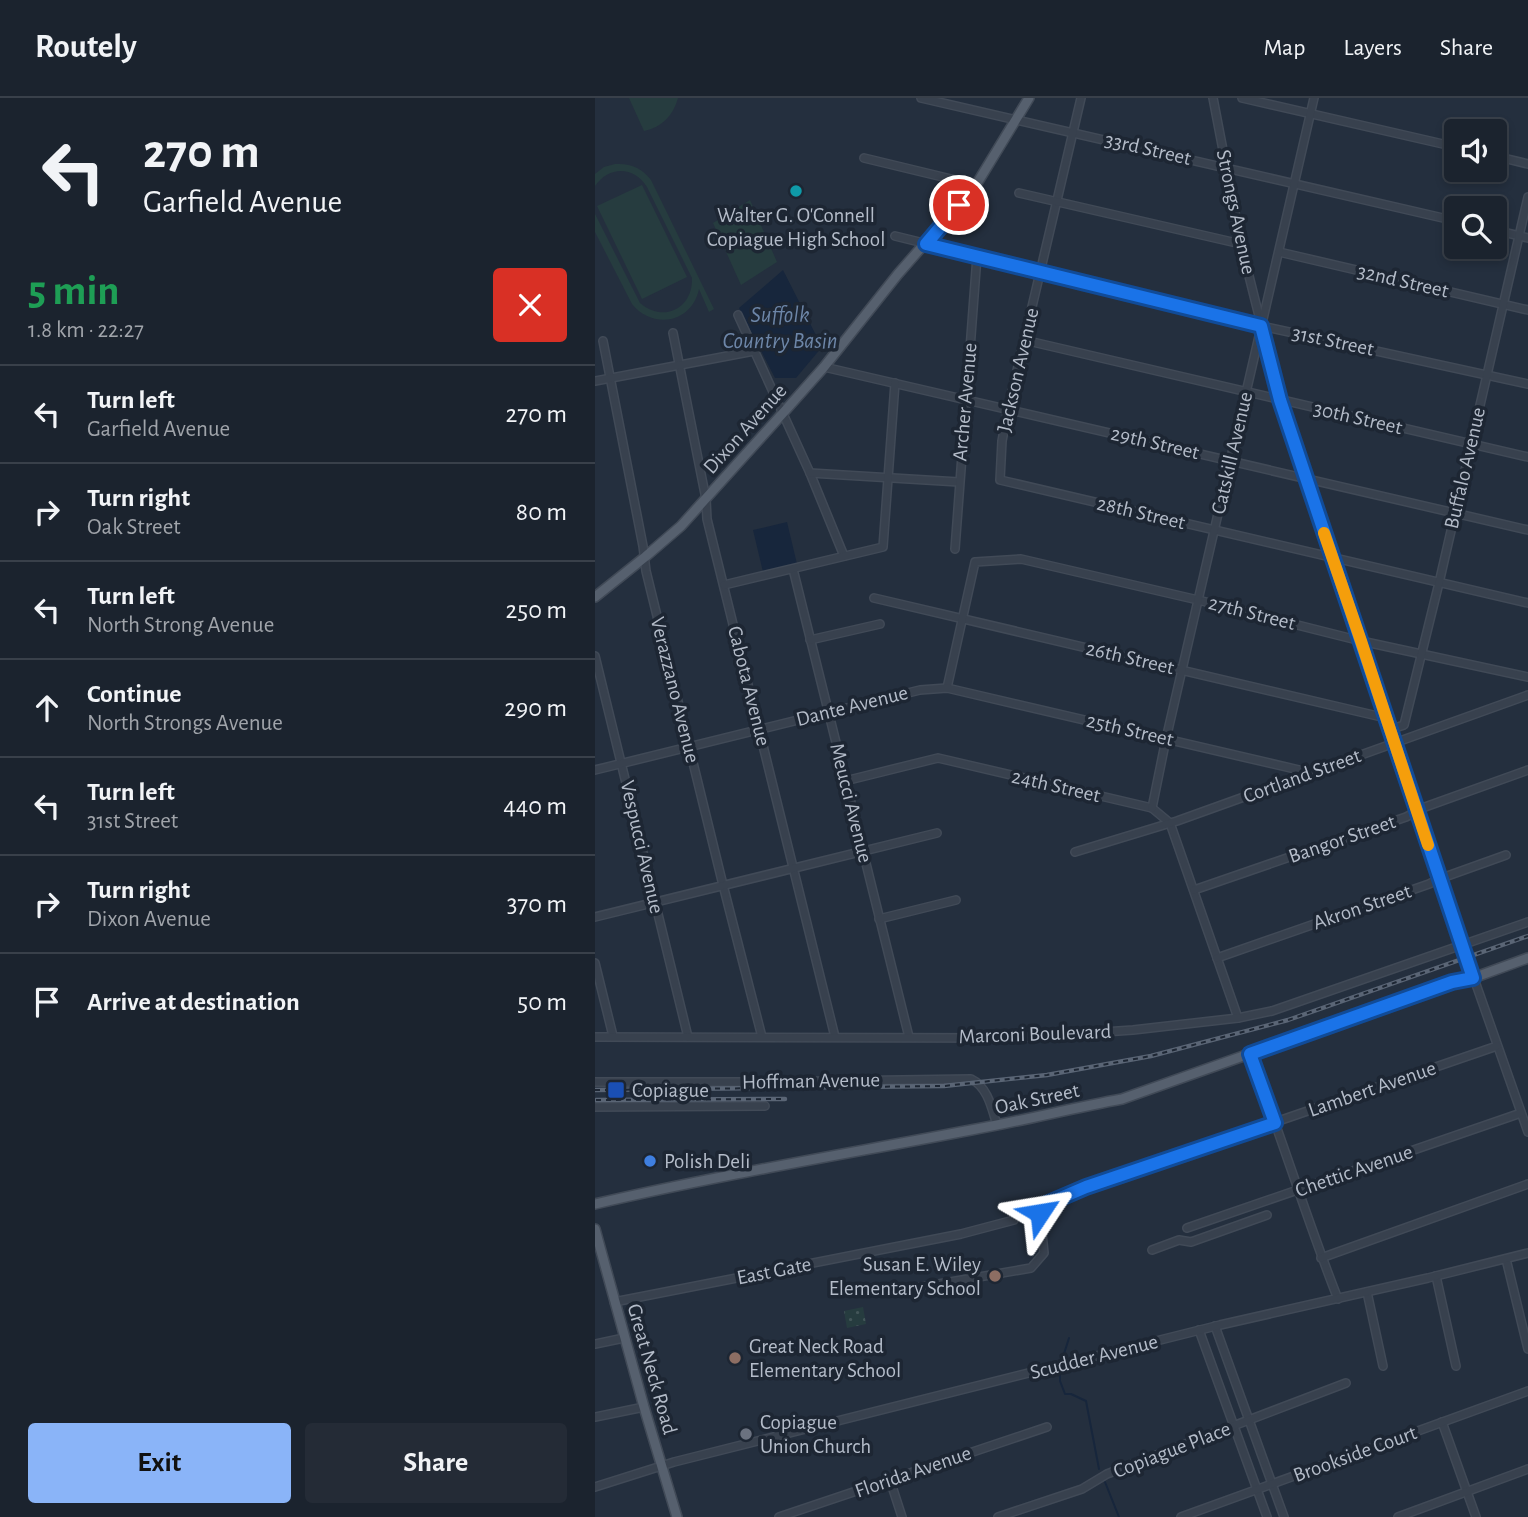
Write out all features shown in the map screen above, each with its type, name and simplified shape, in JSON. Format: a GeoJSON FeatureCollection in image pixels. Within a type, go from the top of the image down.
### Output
{"type":"FeatureCollection","features":[{"type":"Feature","properties":{"kind":"main road","name":"Dixon Avenue"},"geometry":{"type":"LineString","coordinates":[[595,597],[681,526],[824,367],[898,274],[976,185],[1029,98]]}},
{"type":"Feature","properties":{"kind":"main road","name":"Oak Street"},"geometry":{"type":"LineString","coordinates":[[595,1204],[1122,1099],[1452,982],[1473,978],[1528,958]]}},
{"type":"Feature","properties":{"kind":"main road","name":"Great Neck Road"},"geometry":{"type":"LineString","coordinates":[[595,1229],[677,1517]]}},
{"type":"Feature","properties":{"kind":"street","name":"33rd Street"},"geometry":{"type":"LineString","coordinates":[[921,98],[1444,218]]}},
{"type":"Feature","properties":{"kind":"street","name":"Jackson Avenue"},"geometry":{"type":"LineString","coordinates":[[1000,480],[1002,441],[1008,409],[1081,98]]}},
{"type":"Feature","properties":{"kind":"street","name":"Strongs Avenue"},"geometry":{"type":"LineString","coordinates":[[1213,98],[1241,244],[1280,400],[1416,812],[1528,1132]]}},
{"type":"Feature","properties":{"kind":"street"},"geometry":{"type":"LineString","coordinates":[[1242,98],[1444,144]]}},
{"type":"Feature","properties":{"kind":"street","name":"Catskill Avenue"},"geometry":{"type":"LineString","coordinates":[[1151,808],[1314,98]]}},
{"type":"Feature","properties":{"kind":"street"},"geometry":{"type":"LineString","coordinates":[[864,158],[976,185]]}},
{"type":"Feature","properties":{"kind":"street"},"geometry":{"type":"LineString","coordinates":[[1507,159],[1528,164]]}},
{"type":"Feature","properties":{"kind":"street"},"geometry":{"type":"LineString","coordinates":[[1019,193],[1241,244]]}},
{"type":"Feature","properties":{"kind":"street","name":"Buffalo Avenue"},"geometry":{"type":"LineString","coordinates":[[1389,730],[1404,724],[1528,197]]}},
{"type":"Feature","properties":{"kind":"street"},"geometry":{"type":"LineString","coordinates":[[1507,233],[1528,238]]}},
{"type":"Feature","properties":{"kind":"street","name":"31st Street"},"geometry":{"type":"LineString","coordinates":[[895,236],[1261,326],[1528,384]]}},
{"type":"Feature","properties":{"kind":"street","name":"32nd Street"},"geometry":{"type":"LineString","coordinates":[[1279,252],[1528,310]]}},
{"type":"Feature","properties":{"kind":"street","name":"Archer Avenue"},"geometry":{"type":"LineString","coordinates":[[955,549],[977,256]]}},
{"type":"Feature","properties":{"kind":"street"},"geometry":{"type":"LineString","coordinates":[[738,314],[810,473],[844,556]]}},
{"type":"Feature","properties":{"kind":"street","name":"Cabota Avenue"},"geometry":{"type":"LineString","coordinates":[[673,333],[706,499],[707,519],[835,1037]]}},
{"type":"Feature","properties":{"kind":"street","name":"30th Street"},"geometry":{"type":"LineString","coordinates":[[1024,340],[1528,457]]}},
{"type":"Feature","properties":{"kind":"street","name":"Verazzano Avenue"},"geometry":{"type":"LineString","coordinates":[[603,341],[646,571],[762,1037]]}},
{"type":"Feature","properties":{"kind":"street"},"geometry":{"type":"LineString","coordinates":[[595,381],[754,351]]}},
{"type":"Feature","properties":{"kind":"street","name":"29th Street"},"geometry":{"type":"LineString","coordinates":[[824,367],[1528,530]]}},
{"type":"Feature","properties":{"kind":"street"},"geometry":{"type":"LineString","coordinates":[[725,585],[883,547],[895,383]]}},
{"type":"Feature","properties":{"kind":"street"},"geometry":{"type":"LineString","coordinates":[[810,473],[959,482]]}},
{"type":"Feature","properties":{"kind":"street","name":"28th Street"},"geometry":{"type":"LineString","coordinates":[[1000,480],[1528,603]]}},
{"type":"Feature","properties":{"kind":"street","name":"27th Street"},"geometry":{"type":"LineString","coordinates":[[963,619],[975,562],[1021,559],[1361,641],[1528,677]]}},
{"type":"Feature","properties":{"kind":"street","name":"Meucci Avenue"},"geometry":{"type":"LineString","coordinates":[[793,569],[909,1037]]}},
{"type":"Feature","properties":{"kind":"street","name":"26th Street"},"geometry":{"type":"LineString","coordinates":[[874,598],[1386,718]]}},
{"type":"Feature","properties":{"kind":"street"},"geometry":{"type":"LineString","coordinates":[[947,688],[963,619]]}},
{"type":"Feature","properties":{"kind":"street"},"geometry":{"type":"LineString","coordinates":[[810,640],[880,624]]}},
{"type":"Feature","properties":{"kind":"street","name":"Vespucci Avenue"},"geometry":{"type":"LineString","coordinates":[[595,656],[688,1037]]}},
{"type":"Feature","properties":{"kind":"street","name":"Dante Avenue"},"geometry":{"type":"LineString","coordinates":[[595,770],[828,711],[920,690],[947,688]]}},
{"type":"Feature","properties":{"kind":"street","name":"25th Street"},"geometry":{"type":"LineString","coordinates":[[947,688],[1312,773]]}},
{"type":"Feature","properties":{"kind":"street","name":"Cortland Street"},"geometry":{"type":"LineString","coordinates":[[1075,852],[1170,823],[1528,695]]}},
{"type":"Feature","properties":{"kind":"street","name":"24th Street"},"geometry":{"type":"LineString","coordinates":[[845,781],[938,758],[1151,808],[1170,823]]}},
{"type":"Feature","properties":{"kind":"street","name":"Bangor Street"},"geometry":{"type":"LineString","coordinates":[[1193,890],[1528,770]]}},
{"type":"Feature","properties":{"kind":"street"},"geometry":{"type":"LineString","coordinates":[[1170,823],[1238,1018]]}},
{"type":"Feature","properties":{"kind":"street"},"geometry":{"type":"LineString","coordinates":[[595,917],[937,833]]}},
{"type":"Feature","properties":{"kind":"street","name":"Akron Street"},"geometry":{"type":"LineString","coordinates":[[1217,958],[1506,855]]}},
{"type":"Feature","properties":{"kind":"street"},"geometry":{"type":"LineString","coordinates":[[880,919],[956,900]]}},
{"type":"Feature","properties":{"kind":"street","name":"Marconi Boulevard"},"geometry":{"type":"LineString","coordinates":[[595,1037],[1015,1038],[1238,1018],[1272,1011],[1528,922]]}},
{"type":"Feature","properties":{"kind":"street"},"geometry":{"type":"LineString","coordinates":[[595,963],[613,1036]]}},
{"type":"Feature","properties":{"kind":"street","name":"Lambert Avenue"},"geometry":{"type":"LineString","coordinates":[[898,1291],[1031,1268],[1044,1253],[1040,1213],[1044,1205],[1086,1187],[1497,1046]]}},
{"type":"Feature","properties":{"kind":"street"},"geometry":{"type":"LineString","coordinates":[[1250,1054],[1321,1258],[1338,1299]]}},
{"type":"Feature","properties":{"kind":"street","name":"Hoffman Avenue"},"geometry":{"type":"LineString","coordinates":[[595,1082],[971,1079],[978,1083],[990,1101],[997,1125]]}},
{"type":"Feature","properties":{"kind":"street"},"geometry":{"type":"LineString","coordinates":[[595,1107],[765,1106]]}},
{"type":"Feature","properties":{"kind":"street","name":"Chettic Avenue"},"geometry":{"type":"LineString","coordinates":[[1187,1228],[1521,1113]]}},
{"type":"Feature","properties":{"kind":"street"},"geometry":{"type":"LineString","coordinates":[[1321,1258],[1528,1184]]}},
{"type":"Feature","properties":{"kind":"street"},"geometry":{"type":"LineString","coordinates":[[1152,1250],[1179,1240],[1191,1242],[1267,1215]]}},
{"type":"Feature","properties":{"kind":"street","name":"East Gate"},"geometry":{"type":"LineString","coordinates":[[614,1302],[947,1236],[1014,1220]]}},
{"type":"Feature","properties":{"kind":"street","name":"Scudder Avenue"},"geometry":{"type":"LineString","coordinates":[[595,1487],[661,1466],[1199,1330],[1528,1253]]}},
{"type":"Feature","properties":{"kind":"street"},"geometry":{"type":"LineString","coordinates":[[1506,1259],[1528,1349]]}},
{"type":"Feature","properties":{"kind":"street"},"geometry":{"type":"LineString","coordinates":[[1436,1276],[1456,1366]]}},
{"type":"Feature","properties":{"kind":"street"},"geometry":{"type":"LineString","coordinates":[[1367,1292],[1383,1366]]}},
{"type":"Feature","properties":{"kind":"street"},"geometry":{"type":"LineString","coordinates":[[1215,1326],[1285,1517]]}},
{"type":"Feature","properties":{"kind":"street"},"geometry":{"type":"LineString","coordinates":[[1199,1330],[1267,1517]]}},
{"type":"Feature","properties":{"kind":"street"},"geometry":{"type":"LineString","coordinates":[[595,1344],[624,1338]]}},
{"type":"Feature","properties":{"kind":"street","name":"Copiague Place"},"geometry":{"type":"LineString","coordinates":[[998,1517],[1082,1489],[1107,1474],[1346,1383]]}},
{"type":"Feature","properties":{"kind":"street","name":"Brookside Court"},"geometry":{"type":"LineString","coordinates":[[1181,1517],[1528,1391]]}},
{"type":"Feature","properties":{"kind":"street"},"geometry":{"type":"LineString","coordinates":[[595,1417],[644,1407]]}},
{"type":"Feature","properties":{"kind":"street"},"geometry":{"type":"LineString","coordinates":[[1442,1422],[1476,1517]]}},
{"type":"Feature","properties":{"kind":"street","name":"Florida Avenue"},"geometry":{"type":"LineString","coordinates":[[779,1517],[1047,1427]]}},
{"type":"Feature","properties":{"kind":"street"},"geometry":{"type":"LineString","coordinates":[[1398,1517],[1528,1469]]}},
{"type":"Feature","properties":{"kind":"street"},"geometry":{"type":"LineString","coordinates":[[890,1480],[902,1517]]}},
{"type":"Feature","properties":{"kind":"green space"},"geometry":{"type":"Polygon","coordinates":[[[629,98],[678,98],[666,120],[644,131],[629,98]]]}},
{"type":"Feature","properties":{"kind":"green space"},"geometry":{"type":"Polygon","coordinates":[[[615,164],[636,167],[651,180],[714,309],[709,312],[699,289],[689,309],[671,319],[650,317],[632,304],[595,232],[595,214],[640,303],[649,309],[667,312],[682,305],[688,298],[692,278],[642,180],[629,172],[621,171],[607,175],[595,186],[595,174],[604,167],[615,164]]]}},
{"type":"Feature","properties":{"kind":"green space"},"geometry":{"type":"Polygon","coordinates":[[[642,185],[687,277],[642,299],[597,206],[642,185]]]}},
{"type":"Feature","properties":{"kind":"green space"},"geometry":{"type":"Polygon","coordinates":[[[750,200],[777,262],[741,285],[713,223],[750,200]]]}},
{"type":"Feature","properties":{"kind":"green space"},"geometry":{"type":"Polygon","coordinates":[[[863,1307],[866,1324],[847,1328],[844,1311],[863,1307]]]}},
{"type":"Feature","properties":{"kind":"water","name":"Suffolk Country Basin"},"geometry":{"type":"Polygon","coordinates":[[[783,270],[822,347],[796,378],[775,378],[739,308],[783,270]]]}},
{"type":"Feature","properties":{"kind":"water"},"geometry":{"type":"Polygon","coordinates":[[[787,522],[797,564],[763,572],[753,530],[787,522]]]}},
{"type":"Feature","properties":{"kind":"waterway"},"geometry":{"type":"LineString","coordinates":[[1062,1360],[1069,1338]]}},
{"type":"Feature","properties":{"kind":"waterway"},"geometry":{"type":"LineString","coordinates":[[1060,1375],[1065,1394],[1086,1401],[1099,1469]]}},
{"type":"Feature","properties":{"kind":"waterway"},"geometry":{"type":"LineString","coordinates":[[1105,1482],[1119,1517]]}},
{"type":"Feature","properties":{"kind":"railway"},"geometry":{"type":"LineString","coordinates":[[595,1090],[944,1086],[1047,1075],[1151,1056],[1288,1020],[1528,936]]}},
{"type":"Feature","properties":{"kind":"railway"},"geometry":{"type":"LineString","coordinates":[[596,1100],[785,1099]]}},
{"type":"Feature","properties":{"kind":"slow traffic"},"geometry":{"type":"LineString","coordinates":[[1324,533],[1428,845]]}},
{"type":"Feature","properties":{"kind":"place","name":"Walter G. O'Connell Copiague High School"},"geometry":{"type":"Point","coordinates":[796,191]}},
{"type":"Feature","properties":{"kind":"place","name":"Copiague"},"geometry":{"type":"Point","coordinates":[616,1090]}},
{"type":"Feature","properties":{"kind":"place","name":"Polish Deli"},"geometry":{"type":"Point","coordinates":[650,1161]}},
{"type":"Feature","properties":{"kind":"place","name":"Susan E. Wiley Elementary School"},"geometry":{"type":"Point","coordinates":[995,1276]}},
{"type":"Feature","properties":{"kind":"place","name":"Great Neck Road Elementary School"},"geometry":{"type":"Point","coordinates":[735,1358]}},
{"type":"Feature","properties":{"kind":"place","name":"Copiague Union Church"},"geometry":{"type":"Point","coordinates":[746,1434]}},
{"type":"Feature","properties":{"kind":"route"},"geometry":{"type":"LineString","coordinates":[[959,205],[926,244],[1261,326],[1280,400],[1473,978],[1452,982],[1250,1054],[1275,1123],[1086,1187],[1044,1205],[1040,1213]]}}]}
